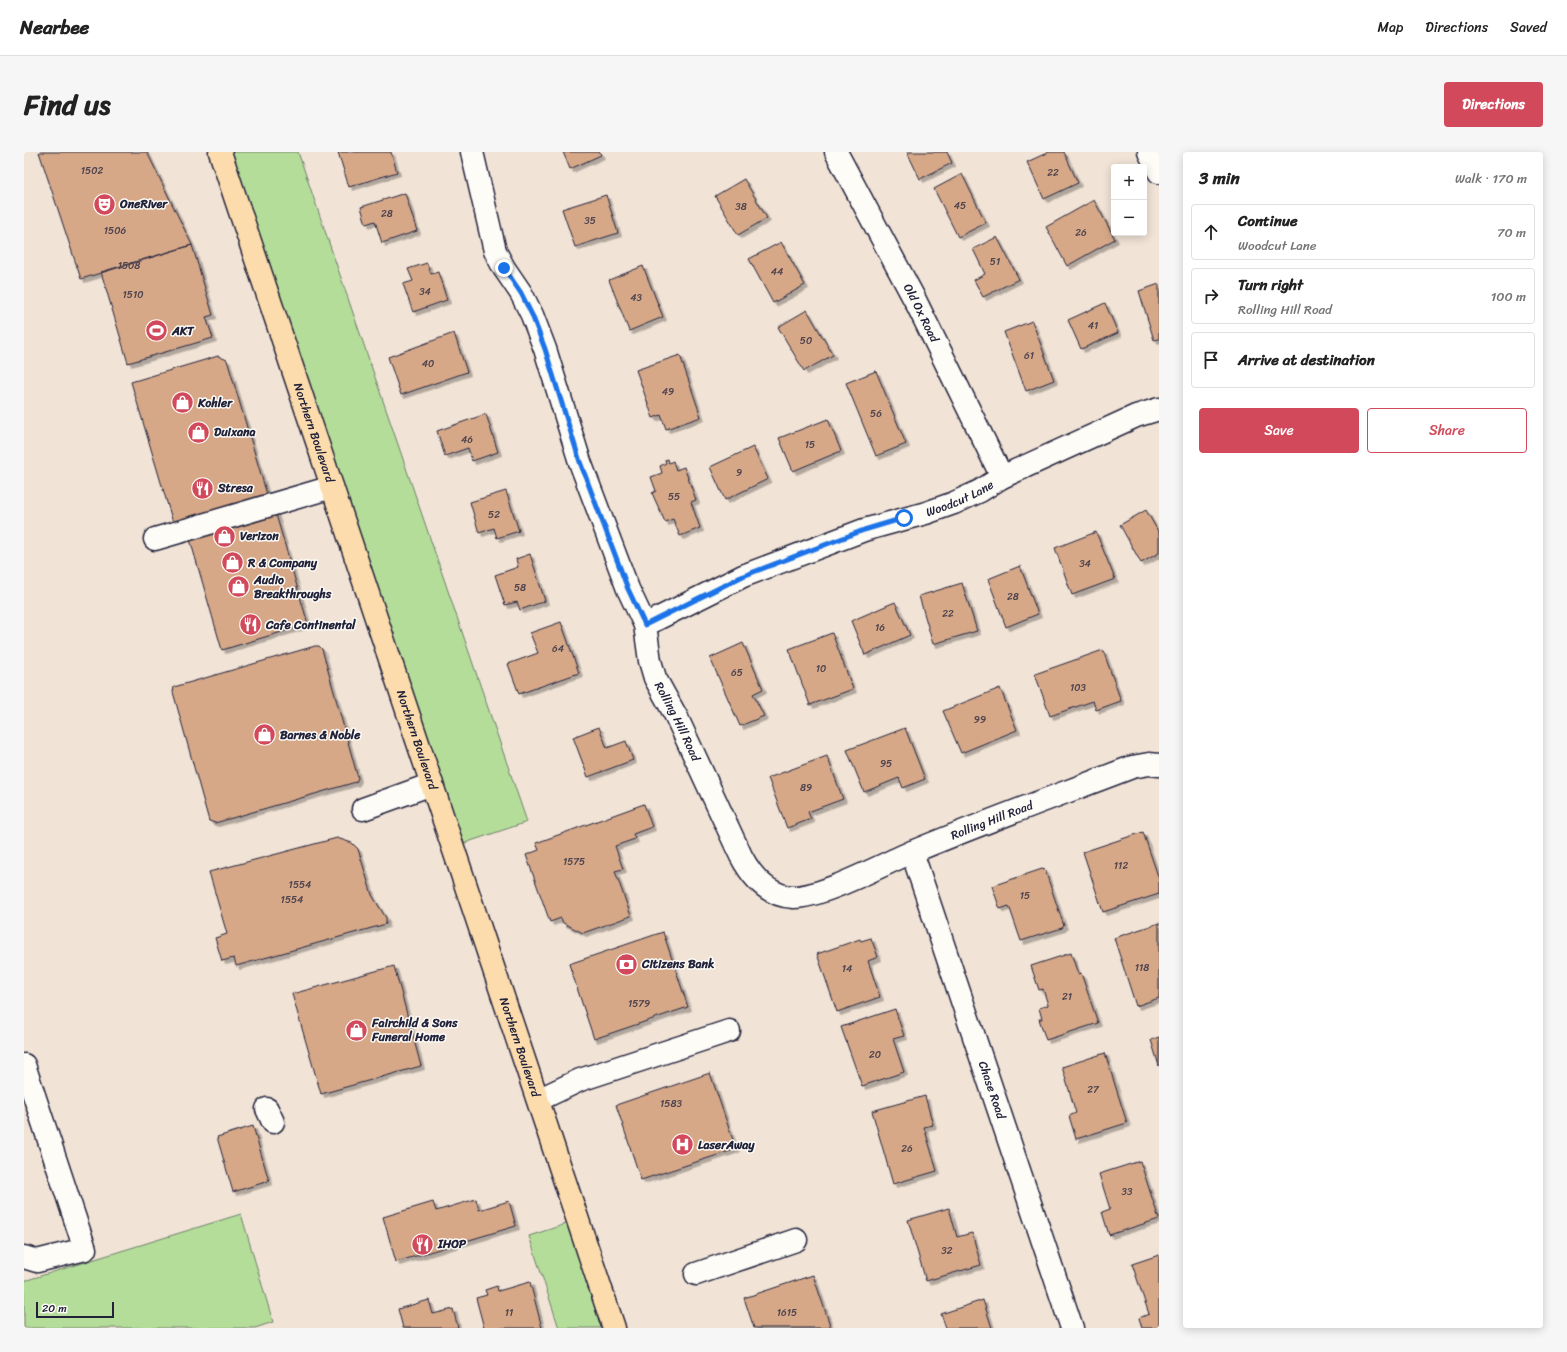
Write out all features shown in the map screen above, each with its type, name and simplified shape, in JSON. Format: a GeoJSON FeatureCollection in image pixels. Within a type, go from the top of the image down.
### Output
{"type":"FeatureCollection","features":[{"type":"Feature","properties":{"kind":"main road","name":"Northern Boulevard"},"geometry":{"type":"LineString","coordinates":[[220,152],[614,1328]]}},
{"type":"Feature","properties":{"kind":"street","name":"Rolling Hill Road"},"geometry":{"type":"LineString","coordinates":[[472,152],[495,251],[504,268],[521,293],[532,315],[586,477],[628,589],[645,625],[650,662],[655,678],[676,716],[741,856],[750,871],[762,885],[777,894],[787,896],[808,895],[912,852],[1132,767],[1149,764],[1159,765]]}},
{"type":"Feature","properties":{"kind":"street","name":"Old Ox Road"},"geometry":{"type":"LineString","coordinates":[[836,152],[915,300],[1002,477]]}},
{"type":"Feature","properties":{"kind":"street"},"geometry":{"type":"LineString","coordinates":[[1149,152],[1159,172]]}},
{"type":"Feature","properties":{"kind":"street","name":"Woodcut Lane"},"geometry":{"type":"LineString","coordinates":[[645,625],[743,576],[864,530],[926,513],[954,503],[980,491],[1002,477],[1136,416],[1159,409]]}},
{"type":"Feature","properties":{"kind":"street"},"geometry":{"type":"LineString","coordinates":[[155,539],[332,487]]}},
{"type":"Feature","properties":{"kind":"street"},"geometry":{"type":"LineString","coordinates":[[363,809],[432,784]]}},
{"type":"Feature","properties":{"kind":"street","name":"Chase Road"},"geometry":{"type":"LineString","coordinates":[[912,852],[964,1012],[1023,1180],[1072,1328]]}},
{"type":"Feature","properties":{"kind":"street"},"geometry":{"type":"LineString","coordinates":[[538,1100],[580,1080],[729,1031]]}},
{"type":"Feature","properties":{"kind":"street"},"geometry":{"type":"LineString","coordinates":[[24,1064],[85,1250],[36,1261],[24,1257]]}},
{"type":"Feature","properties":{"kind":"street"},"geometry":{"type":"LineString","coordinates":[[696,1274],[796,1240]]}},
{"type":"Feature","properties":{"kind":"green space"},"geometry":{"type":"Polygon","coordinates":[[[220,152],[298,152],[527,822],[453,847],[220,152]]]}},
{"type":"Feature","properties":{"kind":"green space"},"geometry":{"type":"Polygon","coordinates":[[[241,1214],[273,1322],[255,1328],[24,1328],[24,1281],[241,1214]]]}},
{"type":"Feature","properties":{"kind":"green space"},"geometry":{"type":"Polygon","coordinates":[[[578,1220],[614,1328],[559,1328],[529,1236],[578,1220]]]}},
{"type":"Feature","properties":{"kind":"building"},"geometry":{"type":"Polygon","coordinates":[[[39,152],[147,152],[192,245],[81,279],[39,152]]]}},
{"type":"Feature","properties":{"kind":"building"},"geometry":{"type":"Polygon","coordinates":[[[338,152],[391,152],[397,172],[349,187],[338,152]]]}},
{"type":"Feature","properties":{"kind":"building"},"geometry":{"type":"Polygon","coordinates":[[[563,152],[600,152],[601,155],[570,169],[563,152]]]}},
{"type":"Feature","properties":{"kind":"building"},"geometry":{"type":"Polygon","coordinates":[[[907,152],[947,152],[952,163],[920,179],[907,152]]]}},
{"type":"Feature","properties":{"kind":"building"},"geometry":{"type":"Polygon","coordinates":[[[1049,152],[1064,152],[1078,183],[1044,199],[1027,162],[1049,152]]]}},
{"type":"Feature","properties":{"kind":"building"},"geometry":{"type":"Polygon","coordinates":[[[962,174],[986,223],[958,237],[934,189],[962,174]]]}},
{"type":"Feature","properties":{"kind":"building"},"geometry":{"type":"Polygon","coordinates":[[[744,179],[767,218],[738,235],[715,196],[744,179]]]}},
{"type":"Feature","properties":{"kind":"building"},"geometry":{"type":"Polygon","coordinates":[[[405,193],[417,231],[382,243],[375,221],[366,224],[361,207],[405,193]]]}},
{"type":"Feature","properties":{"kind":"building"},"geometry":{"type":"Polygon","coordinates":[[[606,195],[618,233],[575,247],[562,209],[606,195]]]}},
{"type":"Feature","properties":{"kind":"building"},"geometry":{"type":"Polygon","coordinates":[[[1094,200],[1111,232],[1111,236],[1113,236],[1115,239],[1067,266],[1046,227],[1094,200]]]}},
{"type":"Feature","properties":{"kind":"building"},"geometry":{"type":"Polygon","coordinates":[[[997,237],[1019,279],[983,297],[974,280],[985,274],[973,249],[997,237]]]}},
{"type":"Feature","properties":{"kind":"building"},"geometry":{"type":"Polygon","coordinates":[[[781,242],[805,285],[773,303],[749,259],[781,242]]]}},
{"type":"Feature","properties":{"kind":"building"},"geometry":{"type":"Polygon","coordinates":[[[192,245],[213,315],[206,317],[213,338],[128,363],[101,272],[192,245]]]}},
{"type":"Feature","properties":{"kind":"building"},"geometry":{"type":"Polygon","coordinates":[[[427,263],[431,274],[438,272],[447,300],[413,312],[403,284],[413,281],[408,269],[427,263]]]}},
{"type":"Feature","properties":{"kind":"building"},"geometry":{"type":"Polygon","coordinates":[[[643,266],[663,317],[629,331],[609,280],[643,266]]]}},
{"type":"Feature","properties":{"kind":"building"},"geometry":{"type":"Polygon","coordinates":[[[1159,284],[1159,339],[1154,340],[1139,291],[1159,284]]]}},
{"type":"Feature","properties":{"kind":"building"},"geometry":{"type":"Polygon","coordinates":[[[1105,303],[1118,333],[1081,349],[1068,320],[1105,303]]]}},
{"type":"Feature","properties":{"kind":"building"},"geometry":{"type":"Polygon","coordinates":[[[807,310],[833,355],[804,371],[778,327],[807,310]]]}},
{"type":"Feature","properties":{"kind":"building"},"geometry":{"type":"Polygon","coordinates":[[[1032,321],[1054,380],[1026,391],[1004,332],[1032,321]]]}},
{"type":"Feature","properties":{"kind":"building"},"geometry":{"type":"Polygon","coordinates":[[[454,333],[467,372],[401,395],[388,357],[454,333]]]}},
{"type":"Feature","properties":{"kind":"building"},"geometry":{"type":"Polygon","coordinates":[[[680,355],[701,417],[666,429],[661,415],[653,418],[636,370],[680,355]]]}},
{"type":"Feature","properties":{"kind":"building"},"geometry":{"type":"Polygon","coordinates":[[[218,356],[227,360],[268,498],[174,526],[131,382],[218,356]]]}},
{"type":"Feature","properties":{"kind":"building"},"geometry":{"type":"Polygon","coordinates":[[[876,371],[906,444],[876,456],[846,383],[876,371]]]}},
{"type":"Feature","properties":{"kind":"building"},"geometry":{"type":"Polygon","coordinates":[[[486,414],[498,452],[472,461],[468,448],[445,456],[437,431],[486,414]]]}},
{"type":"Feature","properties":{"kind":"building"},"geometry":{"type":"Polygon","coordinates":[[[828,419],[841,451],[793,471],[779,438],[828,419]]]}},
{"type":"Feature","properties":{"kind":"building"},"geometry":{"type":"Polygon","coordinates":[[[753,447],[768,479],[725,500],[710,467],[753,447]]]}},
{"type":"Feature","properties":{"kind":"building"},"geometry":{"type":"Polygon","coordinates":[[[668,459],[669,463],[673,461],[676,470],[684,467],[696,500],[691,502],[700,528],[680,536],[673,519],[665,522],[652,493],[656,491],[651,477],[662,473],[660,466],[666,463],[665,460],[668,459]]]}},
{"type":"Feature","properties":{"kind":"building"},"geometry":{"type":"Polygon","coordinates":[[[506,491],[519,531],[497,538],[494,528],[479,533],[470,502],[506,491]]]}},
{"type":"Feature","properties":{"kind":"building"},"geometry":{"type":"Polygon","coordinates":[[[1146,510],[1159,533],[1159,553],[1141,563],[1120,525],[1146,510]]]}},
{"type":"Feature","properties":{"kind":"building"},"geometry":{"type":"Polygon","coordinates":[[[275,511],[308,624],[222,650],[189,536],[275,511]]]}},
{"type":"Feature","properties":{"kind":"building"},"geometry":{"type":"Polygon","coordinates":[[[1096,532],[1115,579],[1072,595],[1055,548],[1096,532]]]}},
{"type":"Feature","properties":{"kind":"building"},"geometry":{"type":"Polygon","coordinates":[[[530,554],[545,601],[520,610],[517,602],[505,605],[495,575],[518,567],[516,559],[530,554]]]}},
{"type":"Feature","properties":{"kind":"building"},"geometry":{"type":"Polygon","coordinates":[[[1020,566],[1038,614],[1006,627],[988,579],[1020,566]]]}},
{"type":"Feature","properties":{"kind":"building"},"geometry":{"type":"Polygon","coordinates":[[[962,583],[977,631],[933,644],[919,596],[962,583]]]}},
{"type":"Feature","properties":{"kind":"building"},"geometry":{"type":"Polygon","coordinates":[[[895,602],[910,635],[865,655],[851,621],[895,602]]]}},
{"type":"Feature","properties":{"kind":"building"},"geometry":{"type":"Polygon","coordinates":[[[561,622],[579,673],[519,694],[508,664],[538,653],[530,633],[561,622]]]}},
{"type":"Feature","properties":{"kind":"building"},"geometry":{"type":"Polygon","coordinates":[[[832,633],[853,689],[810,705],[789,649],[832,633]]]}},
{"type":"Feature","properties":{"kind":"building"},"geometry":{"type":"Polygon","coordinates":[[[743,643],[763,689],[753,694],[764,716],[740,726],[710,658],[743,643]]]}},
{"type":"Feature","properties":{"kind":"building","name":"Barnes & Noble"},"geometry":{"type":"Polygon","coordinates":[[[319,646],[322,649],[358,778],[356,782],[215,823],[209,821],[173,692],[174,687],[319,646]]]}},
{"type":"Feature","properties":{"kind":"building"},"geometry":{"type":"Polygon","coordinates":[[[1103,650],[1121,701],[1096,710],[1093,701],[1050,716],[1035,674],[1103,650]]]}},
{"type":"Feature","properties":{"kind":"building"},"geometry":{"type":"Polygon","coordinates":[[[1000,688],[1017,730],[961,753],[943,711],[1000,688]]]}},
{"type":"Feature","properties":{"kind":"building"},"geometry":{"type":"Polygon","coordinates":[[[599,727],[607,748],[626,741],[633,760],[588,777],[573,737],[599,727]]]}},
{"type":"Feature","properties":{"kind":"building"},"geometry":{"type":"Polygon","coordinates":[[[905,728],[925,779],[903,788],[899,778],[864,792],[847,750],[905,728]]]}},
{"type":"Feature","properties":{"kind":"building"},"geometry":{"type":"Polygon","coordinates":[[[827,756],[843,799],[808,812],[811,819],[787,828],[768,778],[827,756]]]}},
{"type":"Feature","properties":{"kind":"building"},"geometry":{"type":"Polygon","coordinates":[[[644,804],[652,827],[633,834],[635,839],[615,846],[623,869],[615,871],[631,916],[583,933],[563,923],[561,918],[550,922],[526,855],[539,850],[536,843],[644,804]]]}},
{"type":"Feature","properties":{"kind":"building"},"geometry":{"type":"Polygon","coordinates":[[[1143,832],[1159,879],[1159,894],[1103,912],[1083,852],[1143,832]]]}},
{"type":"Feature","properties":{"kind":"building"},"geometry":{"type":"Polygon","coordinates":[[[337,838],[352,843],[358,849],[372,895],[386,918],[386,924],[236,966],[234,958],[222,961],[215,938],[227,934],[209,872],[337,838]]]}},
{"type":"Feature","properties":{"kind":"building"},"geometry":{"type":"Polygon","coordinates":[[[1042,869],[1045,870],[1064,926],[1062,928],[1021,941],[1009,906],[1000,909],[992,886],[1042,869]]]}},
{"type":"Feature","properties":{"kind":"building"},"geometry":{"type":"Polygon","coordinates":[[[1159,923],[1159,998],[1136,1006],[1114,938],[1159,923]]]}},
{"type":"Feature","properties":{"kind":"building"},"geometry":{"type":"Polygon","coordinates":[[[663,932],[688,1007],[594,1039],[569,964],[663,932]]]}},
{"type":"Feature","properties":{"kind":"building"},"geometry":{"type":"Polygon","coordinates":[[[871,938],[878,957],[868,961],[880,997],[837,1012],[817,954],[860,939],[861,941],[871,938]]]}},
{"type":"Feature","properties":{"kind":"building"},"geometry":{"type":"Polygon","coordinates":[[[1071,953],[1078,974],[1081,973],[1098,1023],[1046,1040],[1039,1019],[1042,1019],[1039,1008],[1048,1005],[1043,989],[1039,990],[1031,966],[1071,953]]]}},
{"type":"Feature","properties":{"kind":"building","name":"Fairchild & Sons Funeral Home"},"geometry":{"type":"Polygon","coordinates":[[[394,966],[421,1066],[321,1094],[292,994],[394,966]]]}},
{"type":"Feature","properties":{"kind":"building"},"geometry":{"type":"Polygon","coordinates":[[[895,1009],[904,1036],[893,1039],[904,1072],[862,1086],[841,1027],[895,1009]]]}},
{"type":"Feature","properties":{"kind":"building"},"geometry":{"type":"Polygon","coordinates":[[[1159,1037],[1159,1066],[1151,1040],[1159,1037]]]}},
{"type":"Feature","properties":{"kind":"building"},"geometry":{"type":"Polygon","coordinates":[[[1105,1053],[1127,1123],[1076,1139],[1069,1116],[1076,1113],[1062,1067],[1105,1053]]]}},
{"type":"Feature","properties":{"kind":"building"},"geometry":{"type":"Polygon","coordinates":[[[710,1073],[736,1149],[641,1180],[616,1105],[710,1073]]]}},
{"type":"Feature","properties":{"kind":"building"},"geometry":{"type":"Polygon","coordinates":[[[925,1096],[933,1125],[924,1127],[937,1171],[893,1184],[872,1111],[925,1096]]]}},
{"type":"Feature","properties":{"kind":"building"},"geometry":{"type":"Polygon","coordinates":[[[253,1126],[269,1181],[233,1192],[217,1137],[253,1126]]]}},
{"type":"Feature","properties":{"kind":"building"},"geometry":{"type":"Polygon","coordinates":[[[1140,1161],[1159,1219],[1109,1235],[1102,1212],[1110,1209],[1099,1174],[1140,1161]]]}},
{"type":"Feature","properties":{"kind":"building","name":"IHOP"},"geometry":{"type":"Polygon","coordinates":[[[476,1199],[479,1210],[509,1201],[516,1226],[396,1262],[383,1217],[433,1202],[436,1211],[476,1199]]]}},
{"type":"Feature","properties":{"kind":"building"},"geometry":{"type":"Polygon","coordinates":[[[949,1208],[957,1237],[972,1233],[981,1265],[926,1281],[908,1220],[949,1208]]]}},
{"type":"Feature","properties":{"kind":"building"},"geometry":{"type":"Polygon","coordinates":[[[1159,1255],[1159,1328],[1142,1328],[1139,1318],[1149,1314],[1132,1264],[1159,1255]]]}},
{"type":"Feature","properties":{"kind":"building"},"geometry":{"type":"Polygon","coordinates":[[[813,1275],[831,1328],[754,1328],[744,1298],[813,1275]]]}},
{"type":"Feature","properties":{"kind":"building"},"geometry":{"type":"Polygon","coordinates":[[[530,1282],[542,1328],[484,1328],[476,1298],[487,1295],[485,1290],[497,1286],[498,1291],[530,1282]]]}},
{"type":"Feature","properties":{"kind":"building"},"geometry":{"type":"Polygon","coordinates":[[[429,1300],[433,1314],[453,1309],[458,1328],[403,1328],[398,1309],[429,1300]]]}},
{"type":"Feature","properties":{"kind":"building"},"geometry":{"type":"Polygon","coordinates":[[[983,1300],[992,1328],[946,1328],[941,1314],[983,1300]]]}},
{"type":"Feature","properties":{"kind":"place","name":"OneRiver"},"geometry":{"type":"Point","coordinates":[104,204]}},
{"type":"Feature","properties":{"kind":"place","name":"AKT"},"geometry":{"type":"Point","coordinates":[157,331]}},
{"type":"Feature","properties":{"kind":"place","name":"Kohler"},"geometry":{"type":"Point","coordinates":[183,403]}},
{"type":"Feature","properties":{"kind":"place","name":"Duixana"},"geometry":{"type":"Point","coordinates":[199,432]}},
{"type":"Feature","properties":{"kind":"place","name":"Stresa"},"geometry":{"type":"Point","coordinates":[203,488]}},
{"type":"Feature","properties":{"kind":"place","name":"Verizon"},"geometry":{"type":"Point","coordinates":[225,536]}},
{"type":"Feature","properties":{"kind":"place","name":"R & Company"},"geometry":{"type":"Point","coordinates":[232,563]}},
{"type":"Feature","properties":{"kind":"place","name":"Audio Breakthroughs"},"geometry":{"type":"Point","coordinates":[239,587]}},
{"type":"Feature","properties":{"kind":"place","name":"Cafe Continental"},"geometry":{"type":"Point","coordinates":[251,625]}},
{"type":"Feature","properties":{"kind":"place","name":"Barnes & Noble"},"geometry":{"type":"Point","coordinates":[265,735]}},
{"type":"Feature","properties":{"kind":"place","name":"Citizens Bank"},"geometry":{"type":"Point","coordinates":[627,964]}},
{"type":"Feature","properties":{"kind":"place","name":"Fairchild & Sons Funeral Home"},"geometry":{"type":"Point","coordinates":[357,1030]}},
{"type":"Feature","properties":{"kind":"place","name":"LaserAway"},"geometry":{"type":"Point","coordinates":[683,1145]}},
{"type":"Feature","properties":{"kind":"place","name":"IHOP"},"geometry":{"type":"Point","coordinates":[423,1244]}},
{"type":"Feature","properties":{"kind":"route"},"geometry":{"type":"LineString","coordinates":[[504,268],[521,293],[532,315],[545,349],[580,462],[628,589],[645,625],[743,576],[864,530],[904,518]]}}]}
